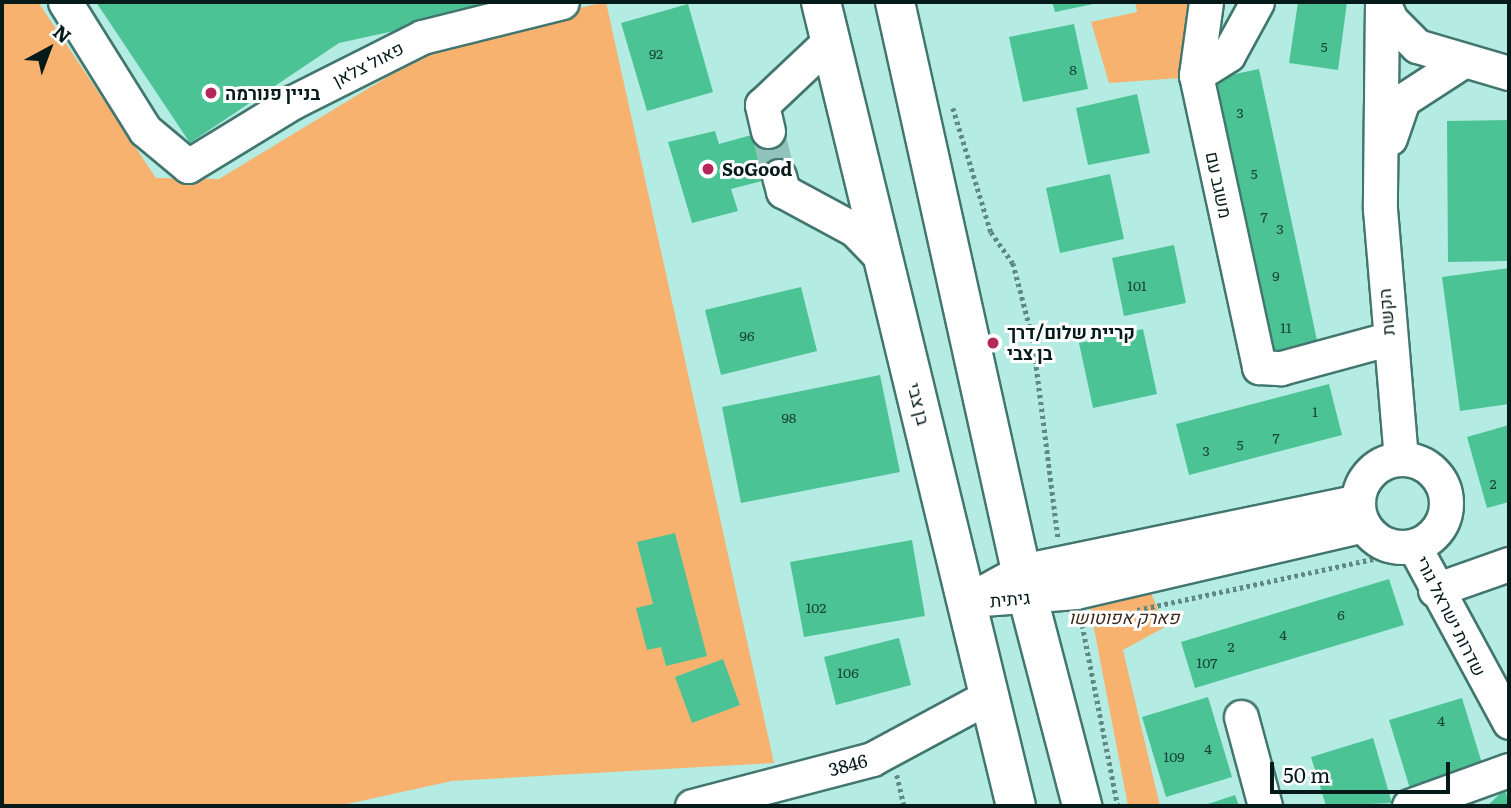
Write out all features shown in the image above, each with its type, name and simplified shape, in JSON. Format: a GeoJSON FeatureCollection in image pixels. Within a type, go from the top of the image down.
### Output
{"type":"FeatureCollection","features":[{"type":"Feature","properties":{"kind":"main road","name":"בן צבי"},"geometry":{"type":"LineString","coordinates":[[821,2],[882,258],[969,600],[1016,806]]}},
{"type":"Feature","properties":{"kind":"main road"},"geometry":{"type":"LineString","coordinates":[[895,2],[1026,584],[1082,806]]}},
{"type":"Feature","properties":{"kind":"street","name":"פאול צלאן"},"geometry":{"type":"LineString","coordinates":[[65,2],[145,130],[188,166],[293,102],[422,37],[562,2]]}},
{"type":"Feature","properties":{"kind":"street","name":"משגב עם"},"geometry":{"type":"LineString","coordinates":[[1206,2],[1196,75],[1259,367],[1281,368],[1388,339]]}},
{"type":"Feature","properties":{"kind":"street"},"geometry":{"type":"LineString","coordinates":[[1196,75],[1228,55],[1257,2]]}},
{"type":"Feature","properties":{"kind":"street","name":"הקשת"},"geometry":{"type":"LineString","coordinates":[[1383,2],[1410,40],[1460,63],[1509,73]]}},
{"type":"Feature","properties":{"kind":"street","name":"הקשת"},"geometry":{"type":"LineString","coordinates":[[1383,2],[1383,164],[1388,339],[1401,453]]}},
{"type":"Feature","properties":{"kind":"street"},"geometry":{"type":"LineString","coordinates":[[768,131],[762,105],[831,40]]}},
{"type":"Feature","properties":{"kind":"street","name":"הקשת"},"geometry":{"type":"LineString","coordinates":[[1383,164],[1403,100],[1460,63]]}},
{"type":"Feature","properties":{"kind":"street"},"geometry":{"type":"LineString","coordinates":[[779,176],[783,191],[855,230],[882,258]]}},
{"type":"Feature","properties":{"kind":"street"},"geometry":{"type":"LineString","coordinates":[[1401,453],[1428,467],[1445,490],[1445,518],[1417,552],[1385,544],[1361,513],[1367,476],[1401,453]]}},
{"type":"Feature","properties":{"kind":"street","name":"גיתית"},"geometry":{"type":"LineString","coordinates":[[969,600],[1026,584],[1076,592],[1361,513]]}},
{"type":"Feature","properties":{"kind":"street","name":"שדרות ישראל גורי"},"geometry":{"type":"LineString","coordinates":[[1417,552],[1435,590],[1509,722]]}},
{"type":"Feature","properties":{"kind":"street"},"geometry":{"type":"LineString","coordinates":[[1435,590],[1509,564]]}},
{"type":"Feature","properties":{"kind":"street","name":"3846"},"geometry":{"type":"LineString","coordinates":[[692,806],[872,759],[991,695]]}},
{"type":"Feature","properties":{"kind":"street"},"geometry":{"type":"LineString","coordinates":[[1241,716],[1265,806]]}},
{"type":"Feature","properties":{"kind":"street"},"geometry":{"type":"LineString","coordinates":[[1409,806],[1509,770]]}},
{"type":"Feature","properties":{"kind":"path"},"geometry":{"type":"LineString","coordinates":[[951,104],[991,232],[1013,263],[1023,301],[1059,546],[1076,592],[1118,806]]}},
{"type":"Feature","properties":{"kind":"path"},"geometry":{"type":"LineString","coordinates":[[1401,453],[1428,454],[1448,472],[1458,498],[1455,525],[1439,547],[1417,552]]}},
{"type":"Feature","properties":{"kind":"path"},"geometry":{"type":"LineString","coordinates":[[1121,613],[1383,557]]}},
{"type":"Feature","properties":{"kind":"path"},"geometry":{"type":"LineString","coordinates":[[1076,592],[1095,619]]}},
{"type":"Feature","properties":{"kind":"green space"},"geometry":{"type":"Polygon","coordinates":[[[2,2],[38,2],[156,178],[219,179],[455,36],[606,2],[774,763],[452,781],[338,806],[2,806],[2,2]]]}},
{"type":"Feature","properties":{"kind":"green space"},"geometry":{"type":"Polygon","coordinates":[[[1135,2],[1195,2],[1180,78],[1109,83],[1091,22],[1137,12],[1135,2]]]}},
{"type":"Feature","properties":{"kind":"green space","name":"פארק אפוטושו"},"geometry":{"type":"Polygon","coordinates":[[[1147,583],[1165,627],[1123,650],[1160,806],[1128,806],[1088,597],[1147,583]]]}},
{"type":"Feature","properties":{"kind":"building","name":"בניין פנורמה"},"geometry":{"type":"Polygon","coordinates":[[[96,2],[522,3],[339,43],[190,143],[96,2]]]}},
{"type":"Feature","properties":{"kind":"building"},"geometry":{"type":"Polygon","coordinates":[[[1052,2],[1098,2],[1098,3],[1055,12],[1052,2]]]}},
{"type":"Feature","properties":{"kind":"building"},"geometry":{"type":"Polygon","coordinates":[[[1298,2],[1347,2],[1338,70],[1289,63],[1298,2]]]}},
{"type":"Feature","properties":{"kind":"building"},"geometry":{"type":"Polygon","coordinates":[[[688,4],[713,92],[647,111],[621,23],[688,4]]]}},
{"type":"Feature","properties":{"kind":"building"},"geometry":{"type":"Polygon","coordinates":[[[1074,24],[1088,89],[1023,102],[1009,37],[1074,24]]]}},
{"type":"Feature","properties":{"kind":"building"},"geometry":{"type":"Polygon","coordinates":[[[1259,69],[1318,345],[1275,354],[1216,78],[1259,69]]]}},
{"type":"Feature","properties":{"kind":"building"},"geometry":{"type":"Polygon","coordinates":[[[1137,94],[1150,153],[1088,165],[1076,108],[1137,94]]]}},
{"type":"Feature","properties":{"kind":"building"},"geometry":{"type":"Polygon","coordinates":[[[1509,120],[1509,261],[1448,262],[1447,121],[1509,120]]]}},
{"type":"Feature","properties":{"kind":"building"},"geometry":{"type":"Polygon","coordinates":[[[773,129],[785,175],[731,189],[738,211],[692,223],[668,142],[715,131],[719,144],[773,129]]]}},
{"type":"Feature","properties":{"kind":"building"},"geometry":{"type":"Polygon","coordinates":[[[1110,174],[1124,239],[1060,253],[1046,188],[1110,174]]]}},
{"type":"Feature","properties":{"kind":"building"},"geometry":{"type":"Polygon","coordinates":[[[1174,245],[1186,303],[1124,316],[1112,258],[1174,245]]]}},
{"type":"Feature","properties":{"kind":"building"},"geometry":{"type":"Polygon","coordinates":[[[1509,268],[1509,404],[1460,411],[1442,277],[1509,268]]]}},
{"type":"Feature","properties":{"kind":"building"},"geometry":{"type":"Polygon","coordinates":[[[801,287],[817,351],[721,375],[705,310],[801,287]]]}},
{"type":"Feature","properties":{"kind":"building"},"geometry":{"type":"Polygon","coordinates":[[[1143,329],[1157,394],[1093,408],[1079,343],[1143,329]]]}},
{"type":"Feature","properties":{"kind":"building"},"geometry":{"type":"Polygon","coordinates":[[[880,375],[900,472],[741,503],[722,407],[880,375]]]}},
{"type":"Feature","properties":{"kind":"building"},"geometry":{"type":"Polygon","coordinates":[[[1329,384],[1342,435],[1189,475],[1176,424],[1329,384]]]}},
{"type":"Feature","properties":{"kind":"building"},"geometry":{"type":"Polygon","coordinates":[[[1509,425],[1509,502],[1487,508],[1467,437],[1509,425]]]}},
{"type":"Feature","properties":{"kind":"building"},"geometry":{"type":"Polygon","coordinates":[[[675,533],[707,656],[666,666],[661,647],[647,650],[636,608],[653,604],[637,542],[675,533]]]}},
{"type":"Feature","properties":{"kind":"building"},"geometry":{"type":"Polygon","coordinates":[[[912,540],[925,616],[804,637],[790,562],[912,540]]]}},
{"type":"Feature","properties":{"kind":"building"},"geometry":{"type":"Polygon","coordinates":[[[1389,579],[1404,625],[1195,688],[1181,642],[1389,579]]]}},
{"type":"Feature","properties":{"kind":"building"},"geometry":{"type":"Polygon","coordinates":[[[899,638],[911,685],[836,705],[824,657],[899,638]]]}},
{"type":"Feature","properties":{"kind":"building"},"geometry":{"type":"Polygon","coordinates":[[[723,659],[740,705],[692,723],[675,677],[723,659]]]}},
{"type":"Feature","properties":{"kind":"building"},"geometry":{"type":"Polygon","coordinates":[[[1208,697],[1232,777],[1166,797],[1142,717],[1208,697]]]}},
{"type":"Feature","properties":{"kind":"building"},"geometry":{"type":"Polygon","coordinates":[[[1462,698],[1484,770],[1411,792],[1389,720],[1462,698]]]}},
{"type":"Feature","properties":{"kind":"building"},"geometry":{"type":"Polygon","coordinates":[[[1373,738],[1392,803],[1326,806],[1311,757],[1373,738]]]}},
{"type":"Feature","properties":{"kind":"building"},"geometry":{"type":"Polygon","coordinates":[[[1505,789],[1509,806],[1487,806],[1505,789]]]}},
{"type":"Feature","properties":{"kind":"building"},"geometry":{"type":"Polygon","coordinates":[[[1235,795],[1239,806],[1202,806],[1235,795]]]}},
{"type":"Feature","properties":{"kind":"tunnel"},"geometry":{"type":"LineString","coordinates":[[768,131],[779,176]]}},
{"type":"Feature","properties":{"kind":"place","name":"בניין פנורמה"},"geometry":{"type":"Point","coordinates":[211,93]}},
{"type":"Feature","properties":{"kind":"place","name":"SoGood"},"geometry":{"type":"Point","coordinates":[708,169]}},
{"type":"Feature","properties":{"kind":"place","name":"קריית שלום/דרך בן צבי"},"geometry":{"type":"Point","coordinates":[993,343]}}]}
